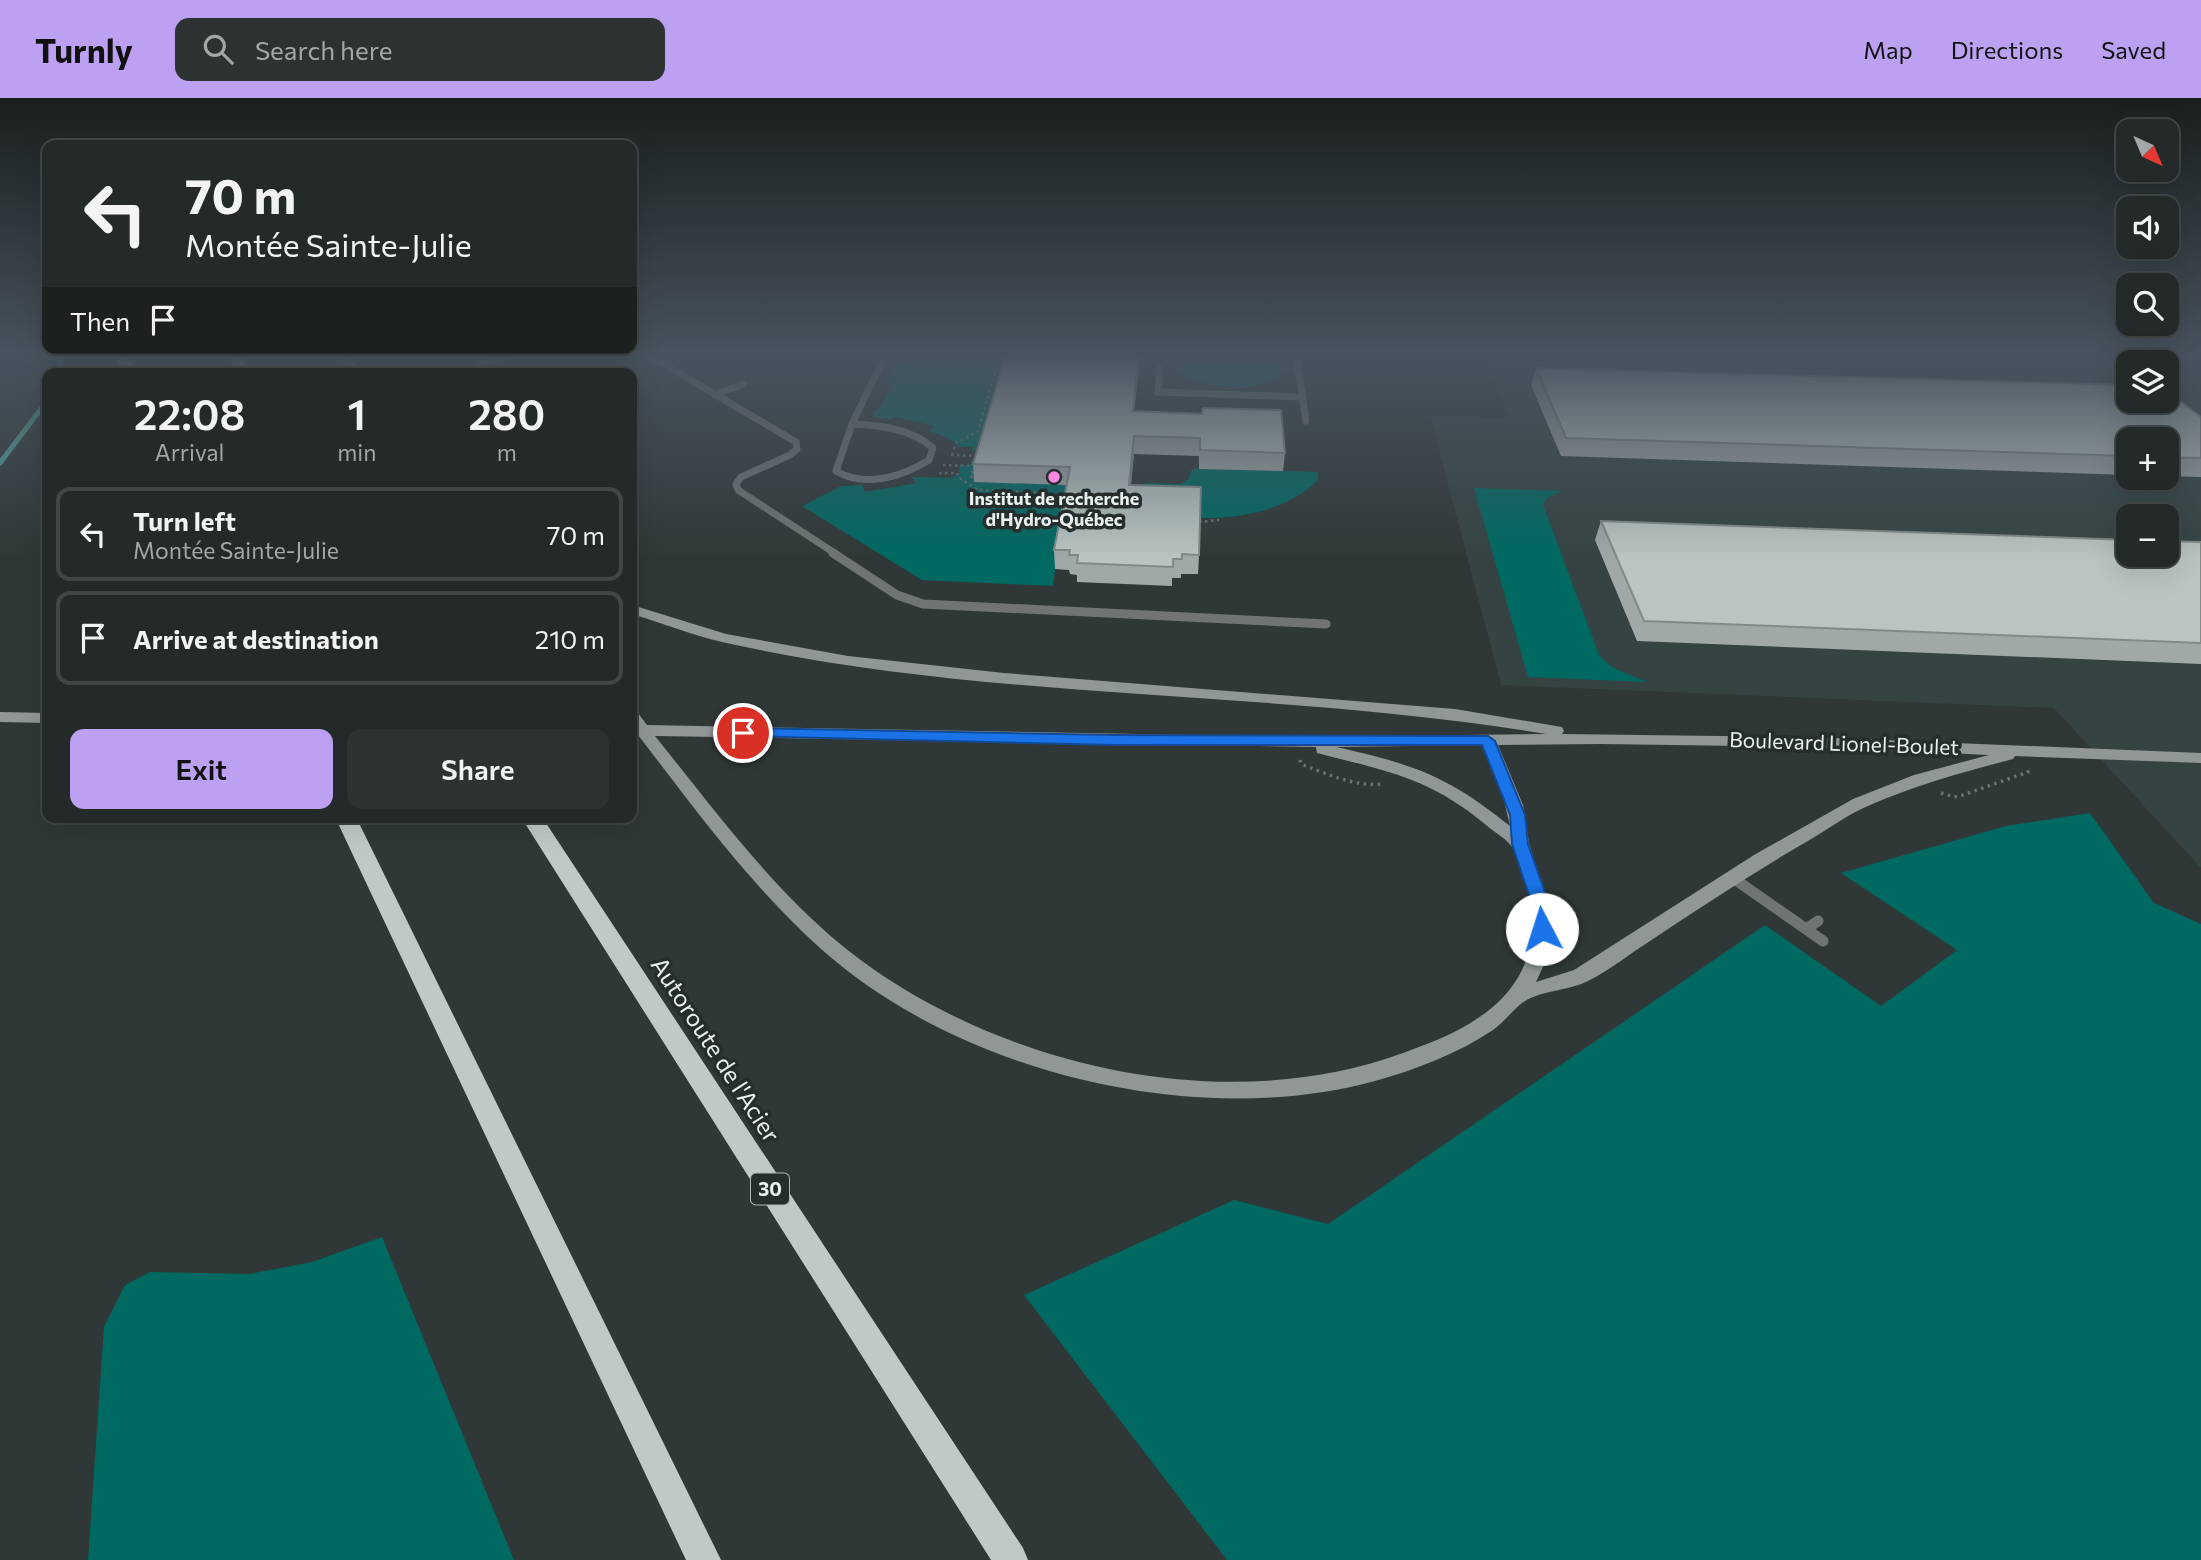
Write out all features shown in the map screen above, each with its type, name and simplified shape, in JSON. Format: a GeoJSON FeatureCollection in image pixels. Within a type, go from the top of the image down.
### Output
{"type":"FeatureCollection","features":[{"type":"Feature","properties":{"kind":"highway"},"geometry":{"type":"LineString","coordinates":[[348,823],[704,1560]]}},
{"type":"Feature","properties":{"kind":"highway","name":"Autoroute de l'Acier"},"geometry":{"type":"LineString","coordinates":[[535,823],[1011,1560]]}},
{"type":"Feature","properties":{"kind":"main road"},"geometry":{"type":"LineString","coordinates":[[637,611],[749,644],[848,661],[1004,678],[1455,714],[1600,739]]}},
{"type":"Feature","properties":{"kind":"main road"},"geometry":{"type":"LineString","coordinates":[[0,717],[42,718]]}},
{"type":"Feature","properties":{"kind":"main road"},"geometry":{"type":"LineString","coordinates":[[637,723],[773,892],[841,956],[885,988],[944,1019],[1053,1062],[1132,1082],[1212,1091],[1265,1091],[1333,1083],[1400,1065],[1464,1038],[1498,1016],[1518,996],[1538,956],[1542,929],[1537,888],[1520,844],[1517,815],[1488,741]]}},
{"type":"Feature","properties":{"kind":"main road"},"geometry":{"type":"LineString","coordinates":[[637,730],[1295,742],[1424,777],[1460,797],[1520,844]]}},
{"type":"Feature","properties":{"kind":"main road","name":"Boulevard Lionel-Boulet"},"geometry":{"type":"LineString","coordinates":[[1295,742],[1600,739],[1810,742],[2201,758]]}},
{"type":"Feature","properties":{"kind":"main road"},"geometry":{"type":"LineString","coordinates":[[1518,996],[1581,976],[1823,823],[1891,788],[2024,750]]}},
{"type":"Feature","properties":{"kind":"lane"},"geometry":{"type":"LineString","coordinates":[[762,422],[797,444],[796,451],[742,476],[736,484],[738,489],[905,599],[948,607],[1326,624]]}},
{"type":"Feature","properties":{"kind":"lane"},"geometry":{"type":"LineString","coordinates":[[852,424],[885,428],[923,440],[933,448],[929,460],[906,472],[871,479],[840,475],[836,466],[852,424]]}},
{"type":"Feature","properties":{"kind":"lane"},"geometry":{"type":"LineString","coordinates":[[1733,878],[1823,941]]}},
{"type":"Feature","properties":{"kind":"lane"},"geometry":{"type":"LineString","coordinates":[[1806,929],[1818,920]]}},
{"type":"Feature","properties":{"kind":"path"},"geometry":{"type":"LineString","coordinates":[[942,465],[974,466],[971,477],[974,477],[981,456],[952,455],[956,443],[978,431],[981,422]]}},
{"type":"Feature","properties":{"kind":"path"},"geometry":{"type":"LineString","coordinates":[[931,473],[957,473],[958,477],[978,490],[1043,493],[1076,499]]}},
{"type":"Feature","properties":{"kind":"path"},"geometry":{"type":"LineString","coordinates":[[1199,522],[1219,520]]}},
{"type":"Feature","properties":{"kind":"path","name":"Boulevard Lionel-Boulet"},"geometry":{"type":"LineString","coordinates":[[1934,789],[1946,795],[1962,795],[2028,772]]}},
{"type":"Feature","properties":{"kind":"shaded area"},"geometry":{"type":"Polygon","coordinates":[[[918,422],[1000,422],[983,452],[972,451],[973,447],[957,447],[955,442],[929,431],[934,426],[918,422]]]}},
{"type":"Feature","properties":{"kind":"shaded area"},"geometry":{"type":"Polygon","coordinates":[[[1432,422],[2201,422],[2201,868],[2054,708],[1501,685],[1432,422]]]}},
{"type":"Feature","properties":{"kind":"shaded area"},"geometry":{"type":"Polygon","coordinates":[[[972,459],[981,460],[975,482],[1078,485],[1055,569],[1053,586],[922,580],[802,506],[841,486],[862,485],[865,492],[916,483],[912,477],[950,478],[959,474],[960,465],[970,465],[972,459]]]}},
{"type":"Feature","properties":{"kind":"shaded area"},"geometry":{"type":"Polygon","coordinates":[[[1195,468],[1318,472],[1318,480],[1293,499],[1263,511],[1215,518],[1199,518],[1128,491],[1147,483],[1180,484],[1189,479],[1190,472],[1195,468]]]}},
{"type":"Feature","properties":{"kind":"shaded area"},"geometry":{"type":"Polygon","coordinates":[[[1474,488],[1562,491],[1547,498],[1543,505],[1599,655],[1611,667],[1647,682],[1528,677],[1474,488]]]}},
{"type":"Feature","properties":{"kind":"shaded area"},"geometry":{"type":"Polygon","coordinates":[[[2090,813],[2154,903],[2201,924],[2201,1560],[1227,1560],[1024,1295],[1234,1200],[1328,1224],[1765,925],[1881,1006],[1957,950],[1841,873],[2006,826],[2090,813]]]}},
{"type":"Feature","properties":{"kind":"shaded area"},"geometry":{"type":"Polygon","coordinates":[[[382,1237],[514,1560],[88,1560],[104,1327],[125,1285],[150,1272],[249,1274],[312,1262],[382,1237]]]}},
{"type":"Feature","properties":{"kind":"building"},"geometry":{"type":"Polygon","coordinates":[[[986,422],[1282,422],[1285,453],[1200,450],[1200,438],[1134,436],[1129,485],[1201,487],[1199,555],[1182,554],[1182,559],[1173,559],[1173,567],[1077,563],[1078,555],[1069,555],[1070,550],[1054,550],[1070,467],[973,464],[986,422]]]}},
{"type":"Feature","properties":{"kind":"building"},"geometry":{"type":"Polygon","coordinates":[[[1559,422],[2201,422],[2201,458],[2179,457],[2179,427],[2116,427],[2116,456],[1566,438],[1559,422]]]}},
{"type":"Feature","properties":{"kind":"building"},"geometry":{"type":"Polygon","coordinates":[[[1601,521],[2116,540],[2116,567],[2179,567],[2179,541],[2201,542],[2201,643],[1644,621],[1601,521]]]}},
{"type":"Feature","properties":{"kind":"waterway"},"geometry":{"type":"LineString","coordinates":[[0,463],[31,422]]}},
{"type":"Feature","properties":{"kind":"place","name":"Institut de recherche d'Hydro-Québec"},"geometry":{"type":"Point","coordinates":[1054,477]}},
{"type":"Feature","properties":{"kind":"route"},"geometry":{"type":"LineString","coordinates":[[743,733],[1295,742],[1488,741],[1517,815],[1520,844],[1533,874],[1540,901],[1542,929]]}}]}
